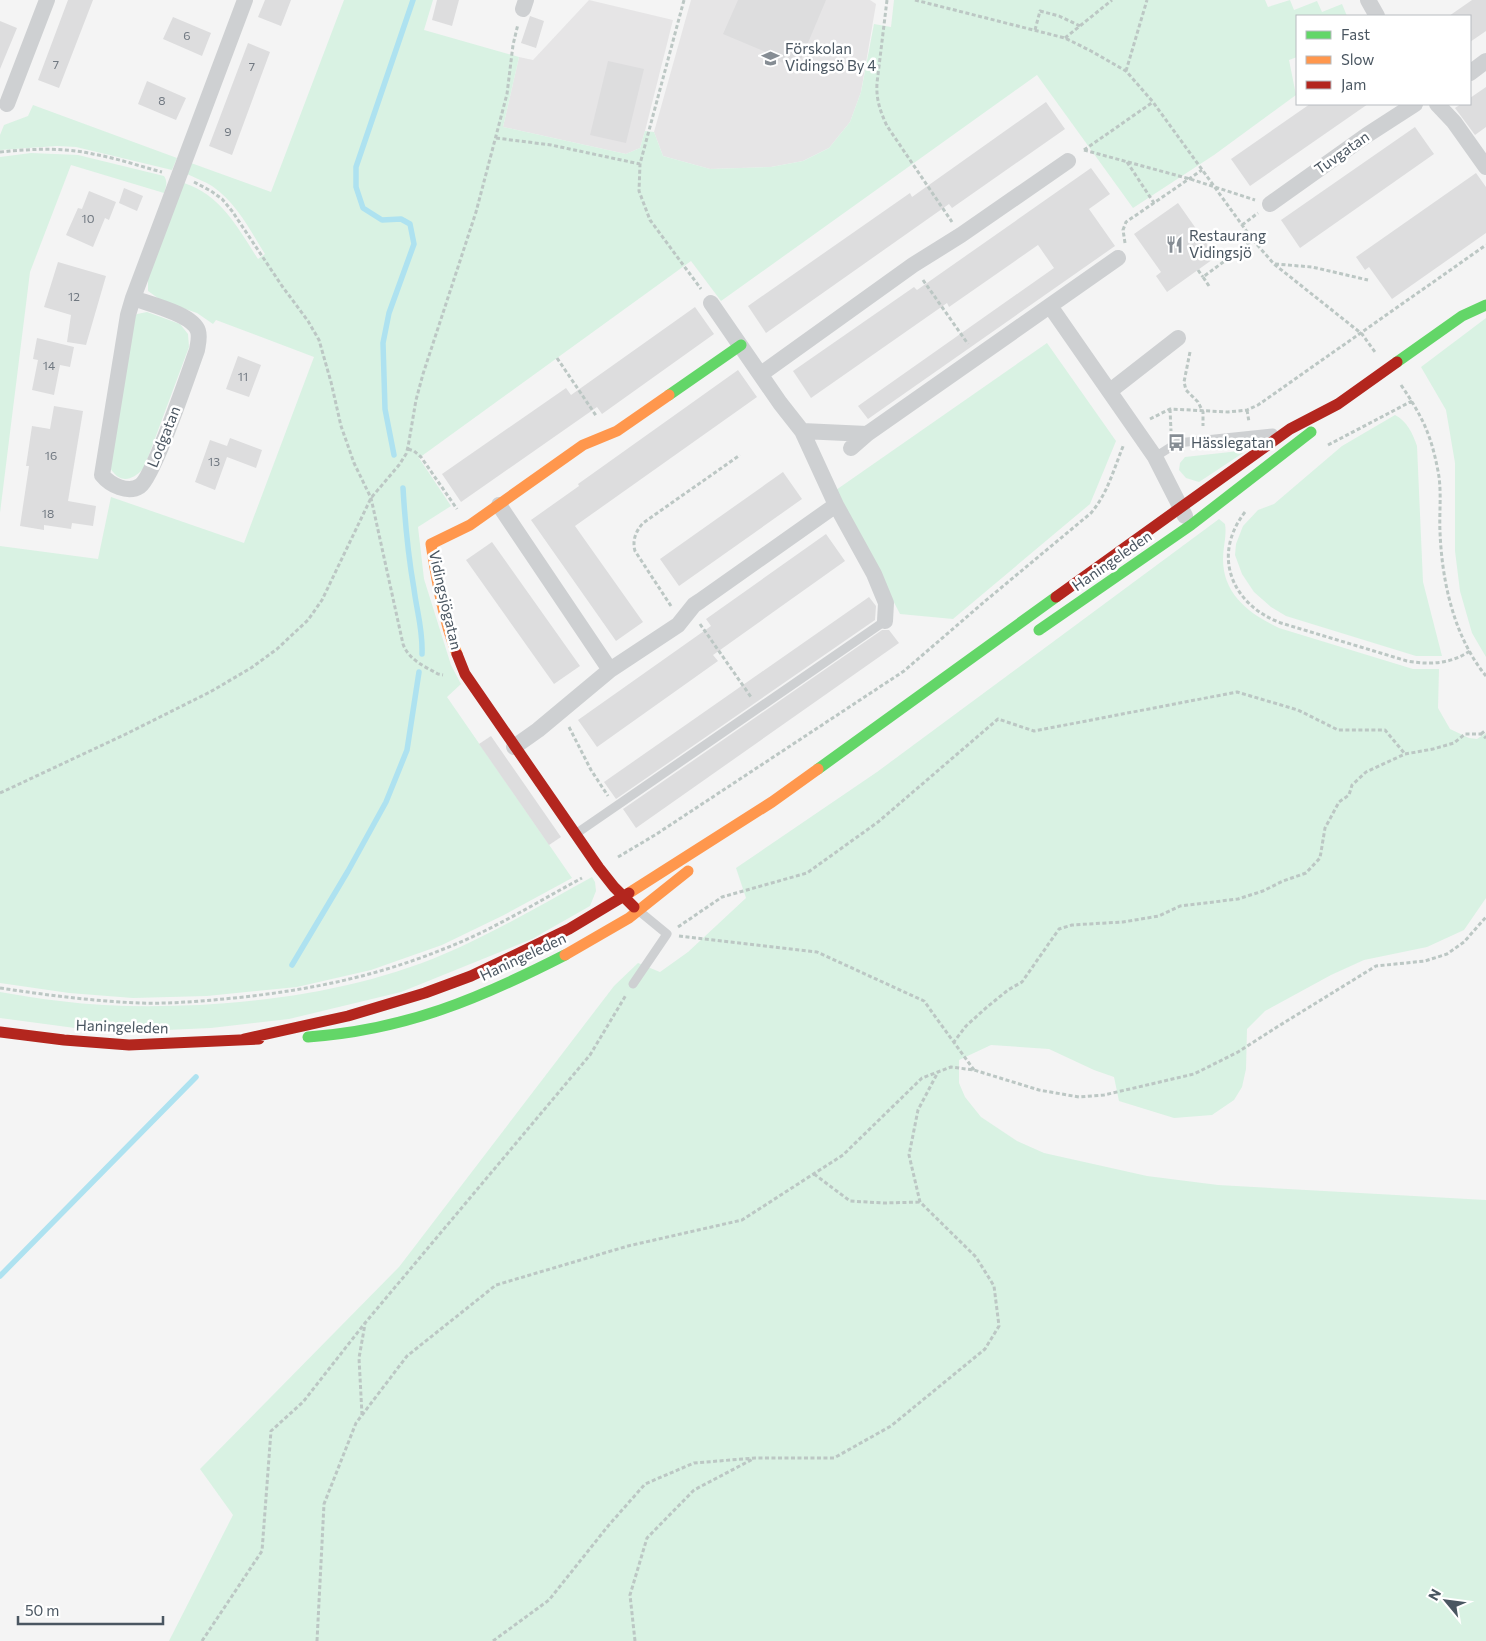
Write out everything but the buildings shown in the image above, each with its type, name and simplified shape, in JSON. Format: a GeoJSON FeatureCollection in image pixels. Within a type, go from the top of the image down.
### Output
{"type":"FeatureCollection","features":[{"type":"Feature","properties":{"kind":"main road","name":"Haningeleden"},"geometry":{"type":"LineString","coordinates":[[244,1039],[348,1016],[425,993],[471,976],[569,929],[623,897],[772,802],[1290,429],[1338,404],[1482,301]]}},
{"type":"Feature","properties":{"kind":"main road","name":"Vidingsjögatan"},"geometry":{"type":"LineString","coordinates":[[638,911],[598,868],[465,674],[450,636],[431,544],[470,525],[583,445],[617,431],[630,423],[741,345]]}},
{"type":"Feature","properties":{"kind":"main road","name":"Haningeleden"},"geometry":{"type":"LineString","coordinates":[[1028,637],[1191,525],[1300,442],[1338,404]]}},
{"type":"Feature","properties":{"kind":"main road","name":"Haningeleden"},"geometry":{"type":"LineString","coordinates":[[886,721],[979,667]]}},
{"type":"Feature","properties":{"kind":"main road","name":"Haningeleden"},"geometry":{"type":"LineString","coordinates":[[0,1032],[50,1039],[130,1045],[180,1044],[244,1039],[327,1037],[418,1018],[538,969],[608,931],[638,911],[772,802]]}},
{"type":"Feature","properties":{"kind":"street"},"geometry":{"type":"LineString","coordinates":[[7,104],[47,0]]}},
{"type":"Feature","properties":{"kind":"street","name":"Lodgatan"},"geometry":{"type":"LineString","coordinates":[[133,298],[182,316],[192,322],[198,329],[199,339],[197,350],[152,467],[141,485],[134,488],[116,486],[102,476],[123,342],[133,298],[245,0]]}},
{"type":"Feature","properties":{"kind":"street"},"geometry":{"type":"LineString","coordinates":[[1368,0],[1376,15]]}},
{"type":"Feature","properties":{"kind":"street"},"geometry":{"type":"LineString","coordinates":[[1471,72],[1486,61]]}},
{"type":"Feature","properties":{"kind":"street","name":"Tuvgatan"},"geometry":{"type":"LineString","coordinates":[[1270,204],[1367,135],[1413,105]]}},
{"type":"Feature","properties":{"kind":"street"},"geometry":{"type":"LineString","coordinates":[[1438,105],[1454,122],[1486,167]]}},
{"type":"Feature","properties":{"kind":"street"},"geometry":{"type":"LineString","coordinates":[[761,374],[913,265],[961,235],[1068,161]]}},
{"type":"Feature","properties":{"kind":"street"},"geometry":{"type":"LineString","coordinates":[[851,448],[867,434],[1118,258]]}},
{"type":"Feature","properties":{"kind":"street"},"geometry":{"type":"LineString","coordinates":[[711,302],[802,432],[836,505],[874,574],[886,603],[885,621]]}},
{"type":"Feature","properties":{"kind":"street"},"geometry":{"type":"LineString","coordinates":[[1050,306],[1155,457],[1180,508],[1191,525]]}},
{"type":"Feature","properties":{"kind":"street"},"geometry":{"type":"LineString","coordinates":[[1110,391],[1184,343]]}},
{"type":"Feature","properties":{"kind":"street"},"geometry":{"type":"LineString","coordinates":[[802,432],[867,434]]}},
{"type":"Feature","properties":{"kind":"street"},"geometry":{"type":"LineString","coordinates":[[499,505],[610,670]]}},
{"type":"Feature","properties":{"kind":"street"},"geometry":{"type":"LineString","coordinates":[[514,747],[538,730],[610,670],[678,625],[700,601],[836,505]]}},
{"type":"Feature","properties":{"kind":"lane"},"geometry":{"type":"LineString","coordinates":[[1155,457],[1177,444],[1267,434],[1290,429]]}},
{"type":"Feature","properties":{"kind":"lane"},"geometry":{"type":"LineString","coordinates":[[575,835],[885,621]]}},
{"type":"Feature","properties":{"kind":"lane"},"geometry":{"type":"LineString","coordinates":[[633,984],[667,934],[638,911]]}},
{"type":"Feature","properties":{"kind":"path"},"geometry":{"type":"LineString","coordinates":[[684,0],[640,164],[639,191],[650,220],[711,302]]}},
{"type":"Feature","properties":{"kind":"path"},"geometry":{"type":"LineString","coordinates":[[887,0],[876,97],[887,126],[961,235]]}},
{"type":"Feature","properties":{"kind":"path"},"geometry":{"type":"LineString","coordinates":[[915,0],[1065,38],[1126,71],[1153,102],[1254,240],[1274,264],[1362,334],[1380,357]]}},
{"type":"Feature","properties":{"kind":"path"},"geometry":{"type":"LineString","coordinates":[[1065,38],[1112,0]]}},
{"type":"Feature","properties":{"kind":"path"},"geometry":{"type":"LineString","coordinates":[[1126,71],[1147,0]]}},
{"type":"Feature","properties":{"kind":"path"},"geometry":{"type":"LineString","coordinates":[[0,793],[124,735],[210,692],[251,668],[277,649],[308,620],[322,600],[372,498],[399,465],[408,449],[416,400],[423,374],[463,254],[496,138],[507,94],[513,45],[524,4]]}},
{"type":"Feature","properties":{"kind":"path"},"geometry":{"type":"LineString","coordinates":[[1035,30],[1040,11],[1059,16],[1080,26]]}},
{"type":"Feature","properties":{"kind":"path"},"geometry":{"type":"LineString","coordinates":[[1068,161],[1153,102]]}},
{"type":"Feature","properties":{"kind":"path"},"geometry":{"type":"LineString","coordinates":[[496,138],[551,145],[640,164]]}},
{"type":"Feature","properties":{"kind":"path"},"geometry":{"type":"LineString","coordinates":[[0,152],[48,149],[93,154],[179,176],[199,184],[222,199],[308,321],[319,340],[341,426],[354,463],[372,498],[406,653],[412,659],[438,674],[447,676],[465,674]]}},
{"type":"Feature","properties":{"kind":"path"},"geometry":{"type":"LineString","coordinates":[[1084,150],[1190,179],[1270,204]]}},
{"type":"Feature","properties":{"kind":"path"},"geometry":{"type":"LineString","coordinates":[[1127,162],[1154,203]]}},
{"type":"Feature","properties":{"kind":"path"},"geometry":{"type":"LineString","coordinates":[[1118,258],[1124,250],[1123,230],[1126,222],[1202,170]]}},
{"type":"Feature","properties":{"kind":"path"},"geometry":{"type":"LineString","coordinates":[[1203,277],[1254,240]]}},
{"type":"Feature","properties":{"kind":"path"},"geometry":{"type":"LineString","coordinates":[[1274,264],[1312,268],[1368,280]]}},
{"type":"Feature","properties":{"kind":"path"},"geometry":{"type":"LineString","coordinates":[[913,265],[977,357]]}},
{"type":"Feature","properties":{"kind":"path"},"geometry":{"type":"LineString","coordinates":[[1198,270],[1209,286]]}},
{"type":"Feature","properties":{"kind":"path"},"geometry":{"type":"LineString","coordinates":[[1184,343],[1184,382],[1186,390],[1198,402],[1203,412],[1202,430]]}},
{"type":"Feature","properties":{"kind":"path"},"geometry":{"type":"LineString","coordinates":[[557,358],[609,434]]}},
{"type":"Feature","properties":{"kind":"path"},"geometry":{"type":"LineString","coordinates":[[1398,382],[1423,418],[1430,436],[1439,474],[1440,535],[1449,600],[1470,651],[1486,676]]}},
{"type":"Feature","properties":{"kind":"path"},"geometry":{"type":"LineString","coordinates":[[1326,446],[1412,401]]}},
{"type":"Feature","properties":{"kind":"path"},"geometry":{"type":"LineString","coordinates":[[1170,409],[1171,433]]}},
{"type":"Feature","properties":{"kind":"path"},"geometry":{"type":"LineString","coordinates":[[408,449],[422,457],[454,506],[470,525]]}},
{"type":"Feature","properties":{"kind":"path"},"geometry":{"type":"LineString","coordinates":[[740,455],[643,522],[638,529],[633,544],[674,609],[687,615],[759,707]]}},
{"type":"Feature","properties":{"kind":"path"},"geometry":{"type":"LineString","coordinates":[[1248,509],[1237,524],[1233,534],[1228,559],[1233,583],[1248,603],[1257,611],[1281,623],[1422,664],[1441,663],[1458,659],[1470,651]]}},
{"type":"Feature","properties":{"kind":"path"},"geometry":{"type":"LineString","coordinates":[[667,934],[722,897],[807,873],[878,822],[998,719],[1034,732],[1237,692],[1298,710],[1338,730],[1386,730],[1405,754]]}},
{"type":"Feature","properties":{"kind":"path"},"geometry":{"type":"LineString","coordinates":[[561,709],[574,739],[591,770],[615,806]]}},
{"type":"Feature","properties":{"kind":"path"},"geometry":{"type":"LineString","coordinates":[[953,1043],[966,1026],[987,1007],[1008,990],[1022,982],[1059,929],[1072,925],[1123,922],[1159,916],[1180,906],[1238,899],[1306,873],[1320,858],[1325,828],[1339,802],[1349,795],[1352,785],[1366,772],[1405,754],[1454,743],[1465,734],[1481,734],[1486,730]]}},
{"type":"Feature","properties":{"kind":"path"},"geometry":{"type":"LineString","coordinates":[[1481,734],[1486,738]]}},
{"type":"Feature","properties":{"kind":"path"},"geometry":{"type":"LineString","coordinates":[[317,1641],[324,1504],[356,1423],[407,1356],[496,1285],[628,1246],[742,1220],[843,1155],[922,1078],[951,1067],[974,1070],[1039,1090],[1079,1097],[1104,1095],[1194,1074],[1238,1052],[1376,966],[1425,961],[1447,954],[1464,942],[1486,917]]}},
{"type":"Feature","properties":{"kind":"path"},"geometry":{"type":"LineString","coordinates":[[667,934],[817,952],[924,1001],[974,1070]]}},
{"type":"Feature","properties":{"kind":"path"},"geometry":{"type":"LineString","coordinates":[[202,1641],[262,1551],[271,1431],[303,1402],[365,1322],[590,1055],[633,984]]}},
{"type":"Feature","properties":{"kind":"path"},"geometry":{"type":"LineString","coordinates":[[493,1641],[549,1600],[608,1526],[645,1484],[694,1463],[755,1458],[834,1458],[892,1426],[985,1349],[999,1326],[994,1286],[976,1257],[920,1202],[909,1155],[918,1110],[938,1072]]}},
{"type":"Feature","properties":{"kind":"path"},"geometry":{"type":"LineString","coordinates":[[814,1174],[850,1200],[884,1203],[920,1202]]}},
{"type":"Feature","properties":{"kind":"path"},"geometry":{"type":"LineString","coordinates":[[362,1416],[359,1358],[365,1322]]}},
{"type":"Feature","properties":{"kind":"path"},"geometry":{"type":"LineString","coordinates":[[635,1641],[630,1595],[647,1538],[694,1490],[755,1458]]}},
{"type":"Feature","properties":{"kind":"shaded area"},"geometry":{"type":"Polygon","coordinates":[[[589,0],[673,20],[640,148],[626,154],[503,127],[519,57],[533,60],[589,0]]]}},
{"type":"Feature","properties":{"kind":"shaded area","name":"Förskolan Vidingsö By 4"},"geometry":{"type":"Polygon","coordinates":[[[691,0],[870,0],[876,4],[861,92],[850,122],[829,148],[803,161],[771,167],[710,169],[663,156],[654,132],[691,0]]]}},
{"type":"Feature","properties":{"kind":"green space"},"geometry":{"type":"Polygon","coordinates":[[[344,0],[433,0],[424,30],[519,57],[503,127],[626,154],[640,148],[645,131],[654,132],[663,156],[710,169],[771,167],[803,161],[829,148],[850,122],[861,92],[874,24],[891,27],[894,0],[1265,0],[1268,7],[1290,0],[1294,10],[1317,1],[1322,12],[1342,4],[1347,15],[1296,15],[1296,57],[1289,60],[1296,95],[1214,155],[1133,208],[1037,75],[721,301],[691,261],[419,458],[451,506],[418,527],[424,579],[451,665],[461,684],[447,697],[572,878],[504,915],[442,945],[371,970],[297,987],[207,996],[133,998],[69,993],[0,983],[0,546],[98,559],[111,497],[244,543],[314,357],[216,320],[213,324],[197,313],[162,301],[148,291],[148,276],[184,183],[197,188],[218,204],[236,224],[258,259],[265,254],[242,217],[228,200],[212,186],[187,174],[191,163],[271,192],[344,0]]]}},
{"type":"Feature","properties":{"kind":"green space"},"geometry":{"type":"Polygon","coordinates":[[[33,105],[177,158],[172,170],[76,147],[57,146],[0,150],[0,135],[4,125],[28,116],[33,105]]]}},
{"type":"Feature","properties":{"kind":"green space"},"geometry":{"type":"Polygon","coordinates":[[[31,153],[78,155],[164,176],[166,184],[164,193],[71,165],[30,272],[0,513],[0,157],[31,153]]]}},
{"type":"Feature","properties":{"kind":"green space"},"geometry":{"type":"Polygon","coordinates":[[[147,312],[180,324],[188,334],[189,347],[144,468],[134,476],[125,479],[117,476],[109,466],[132,321],[137,314],[147,312]]]}},
{"type":"Feature","properties":{"kind":"green space"},"geometry":{"type":"Polygon","coordinates":[[[1486,318],[1486,657],[1472,633],[1460,591],[1455,551],[1455,463],[1446,410],[1421,367],[1486,318]]]}},
{"type":"Feature","properties":{"kind":"green space"},"geometry":{"type":"Polygon","coordinates":[[[1047,343],[1116,441],[1090,504],[953,619],[900,614],[836,490],[1047,343]]]}},
{"type":"Feature","properties":{"kind":"green space"},"geometry":{"type":"Polygon","coordinates":[[[1395,415],[1409,428],[1417,446],[1423,582],[1442,656],[1416,656],[1286,616],[1271,607],[1254,592],[1242,574],[1235,555],[1236,544],[1243,526],[1258,510],[1274,504],[1342,446],[1395,415]]]}},
{"type":"Feature","properties":{"kind":"green space"},"geometry":{"type":"Polygon","coordinates":[[[1239,451],[1243,453],[1199,482],[1186,478],[1179,470],[1180,463],[1185,457],[1239,451]]]}},
{"type":"Feature","properties":{"kind":"green space"},"geometry":{"type":"Polygon","coordinates":[[[1219,519],[1225,524],[1226,533],[1223,559],[1224,572],[1233,593],[1249,610],[1279,628],[1413,669],[1439,669],[1438,708],[1450,729],[1469,738],[1477,739],[1486,733],[1486,898],[1464,930],[1427,947],[1364,960],[1331,975],[1265,1011],[1247,1029],[1246,1069],[1242,1087],[1234,1100],[1212,1115],[1174,1118],[1119,1101],[1114,1077],[1049,1049],[991,1045],[959,1060],[959,1083],[965,1097],[981,1117],[1017,1141],[1044,1153],[1147,1176],[1218,1185],[1486,1200],[1486,1641],[169,1641],[233,1515],[200,1469],[399,1267],[614,986],[638,963],[660,972],[688,952],[746,898],[736,868],[877,772],[1219,519]]]}},
{"type":"Feature","properties":{"kind":"green space"},"geometry":{"type":"Polygon","coordinates":[[[592,877],[595,882],[596,891],[590,906],[532,939],[401,992],[289,1019],[211,1028],[144,1031],[75,1028],[0,1018],[0,992],[95,1004],[182,1006],[233,1003],[299,995],[364,981],[396,972],[458,948],[509,923],[592,877]]]}},
{"type":"Feature","properties":{"kind":"waterway"},"geometry":{"type":"LineString","coordinates":[[394,455],[385,409],[383,343],[389,313],[414,244],[410,224],[401,219],[382,220],[363,208],[356,187],[356,167],[413,0]]}},
{"type":"Feature","properties":{"kind":"waterway"},"geometry":{"type":"LineString","coordinates":[[403,488],[408,551],[421,629],[422,654]]}},
{"type":"Feature","properties":{"kind":"waterway"},"geometry":{"type":"LineString","coordinates":[[292,965],[348,871],[386,802],[407,750],[419,672]]}},
{"type":"Feature","properties":{"kind":"waterway"},"geometry":{"type":"LineString","coordinates":[[0,1276],[196,1077]]}},
{"type":"Feature","properties":{"kind":"traffic: fast"},"geometry":{"type":"LineString","coordinates":[[1397,362],[1462,316],[1486,305]]}},
{"type":"Feature","properties":{"kind":"traffic: fast"},"geometry":{"type":"LineString","coordinates":[[669,395],[741,345]]}},
{"type":"Feature","properties":{"kind":"traffic: fast"},"geometry":{"type":"LineString","coordinates":[[1039,630],[1191,525],[1311,432]]}},
{"type":"Feature","properties":{"kind":"traffic: fast"},"geometry":{"type":"LineString","coordinates":[[818,769],[1056,597]]}},
{"type":"Feature","properties":{"kind":"traffic: fast"},"geometry":{"type":"LineString","coordinates":[[308,1037],[377,1027],[441,1010],[502,985],[565,955]]}},
{"type":"Feature","properties":{"kind":"traffic: slow"},"geometry":{"type":"LineString","coordinates":[[457,654],[444,614],[431,544],[470,525],[583,445],[617,431],[669,395]]}},
{"type":"Feature","properties":{"kind":"traffic: slow"},"geometry":{"type":"LineString","coordinates":[[629,893],[772,802],[818,769]]}},
{"type":"Feature","properties":{"kind":"traffic: slow"},"geometry":{"type":"LineString","coordinates":[[565,955],[629,918],[688,871]]}},
{"type":"Feature","properties":{"kind":"traffic: jam"},"geometry":{"type":"LineString","coordinates":[[1056,597],[1290,429],[1338,404],[1397,362]]}},
{"type":"Feature","properties":{"kind":"traffic: jam"},"geometry":{"type":"LineString","coordinates":[[457,654],[465,674],[599,868],[614,887],[634,907]]}},
{"type":"Feature","properties":{"kind":"traffic: jam"},"geometry":{"type":"LineString","coordinates":[[244,1039],[348,1016],[425,993],[471,976],[569,929],[629,893]]}},
{"type":"Feature","properties":{"kind":"traffic: jam"},"geometry":{"type":"LineString","coordinates":[[0,1032],[64,1040],[129,1045],[259,1039]]}},
{"type":"Feature","properties":{"kind":"place","name":"Förskolan Vidingsö By 4"},"geometry":{"type":"Point","coordinates":[771,58]}},
{"type":"Feature","properties":{"kind":"place","name":"Restaurang Vidingsjö"},"geometry":{"type":"Point","coordinates":[1175,245]}},
{"type":"Feature","properties":{"kind":"place","name":"Hässlegatan"},"geometry":{"type":"Point","coordinates":[1177,443]}}]}
